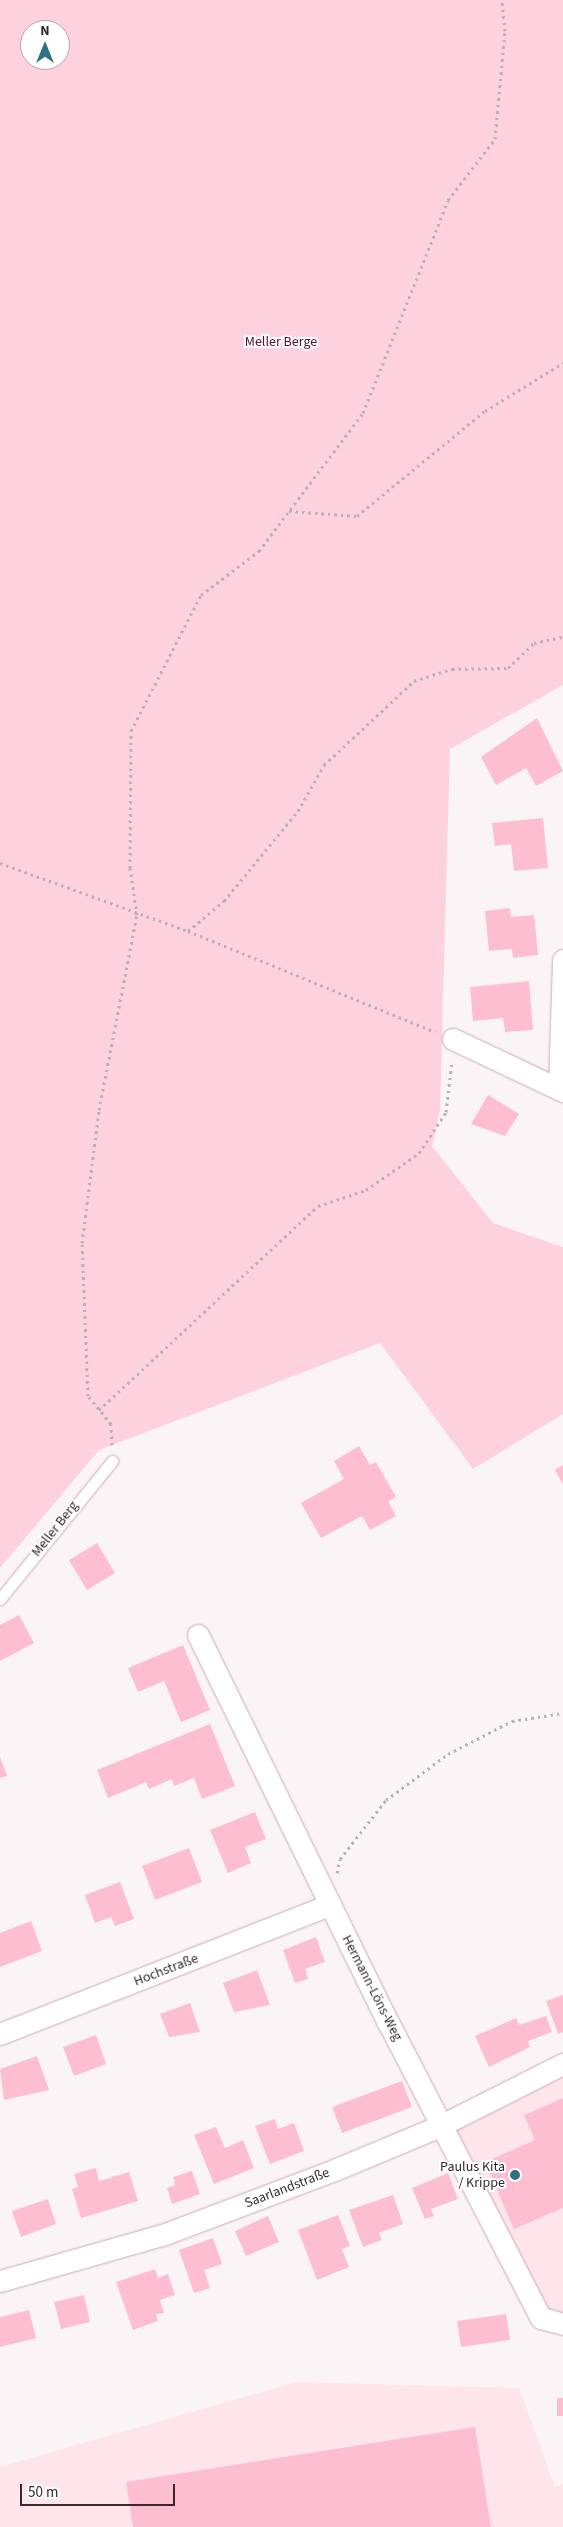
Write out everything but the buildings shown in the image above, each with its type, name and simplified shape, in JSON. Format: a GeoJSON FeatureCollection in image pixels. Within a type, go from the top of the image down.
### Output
{"type":"FeatureCollection","features":[{"type":"Feature","properties":{"kind":"street"},"geometry":{"type":"LineString","coordinates":[[453,1039],[561,1090],[563,960]]}},
{"type":"Feature","properties":{"kind":"street","name":"Hermann-Löns-Weg"},"geometry":{"type":"LineString","coordinates":[[198,1635],[330,1905],[541,2318],[563,2324]]}},
{"type":"Feature","properties":{"kind":"street","name":"Hochstraße"},"geometry":{"type":"LineString","coordinates":[[0,2034],[330,1905]]}},
{"type":"Feature","properties":{"kind":"street","name":"Saarlandstraße"},"geometry":{"type":"LineString","coordinates":[[0,2282],[165,2234],[442,2126],[563,2064]]}},
{"type":"Feature","properties":{"kind":"lane","name":"Meller Berg"},"geometry":{"type":"LineString","coordinates":[[0,1599],[112,1461]]}},
{"type":"Feature","properties":{"kind":"path"},"geometry":{"type":"LineString","coordinates":[[112,1461],[111,1424],[88,1396],[84,1363],[82,1243],[99,1110],[137,915],[130,868],[131,732],[201,595],[258,552],[363,413],[448,200],[495,138],[505,31],[502,0]]}},
{"type":"Feature","properties":{"kind":"path"},"geometry":{"type":"LineString","coordinates":[[289,511],[357,516],[485,411],[563,363]]}},
{"type":"Feature","properties":{"kind":"path"},"geometry":{"type":"LineString","coordinates":[[188,931],[224,902],[298,811],[324,765],[414,681],[452,669],[508,668],[534,643],[563,637]]}},
{"type":"Feature","properties":{"kind":"path"},"geometry":{"type":"LineString","coordinates":[[0,863],[137,915],[188,931],[453,1039],[446,1112],[419,1153],[366,1190],[318,1206],[99,1410]]}},
{"type":"Feature","properties":{"kind":"path"},"geometry":{"type":"LineString","coordinates":[[330,1905],[340,1859],[386,1800],[448,1754],[512,1721],[563,1714]]}},
{"type":"Feature","properties":{"kind":"shaded area","name":"Paulus Kita / Krippe"},"geometry":{"type":"Polygon","coordinates":[[[563,2062],[563,2324],[541,2318],[442,2125],[563,2062]]]}},
{"type":"Feature","properties":{"kind":"shaded area"},"geometry":{"type":"Polygon","coordinates":[[[296,2382],[519,2388],[555,2487],[563,2484],[563,2527],[0,2527],[0,2467],[296,2382]]]}},
{"type":"Feature","properties":{"kind":"green space","name":"Meller Berge"},"geometry":{"type":"Polygon","coordinates":[[[0,0],[563,0],[563,685],[450,749],[440,1110],[432,1146],[493,1223],[563,1247],[563,1414],[473,1469],[380,1343],[99,1450],[0,1568],[0,0]]]}},
{"type":"Feature","properties":{"kind":"place","name":"Paulus Kita / Krippe"},"geometry":{"type":"Point","coordinates":[515,2175]}}]}
